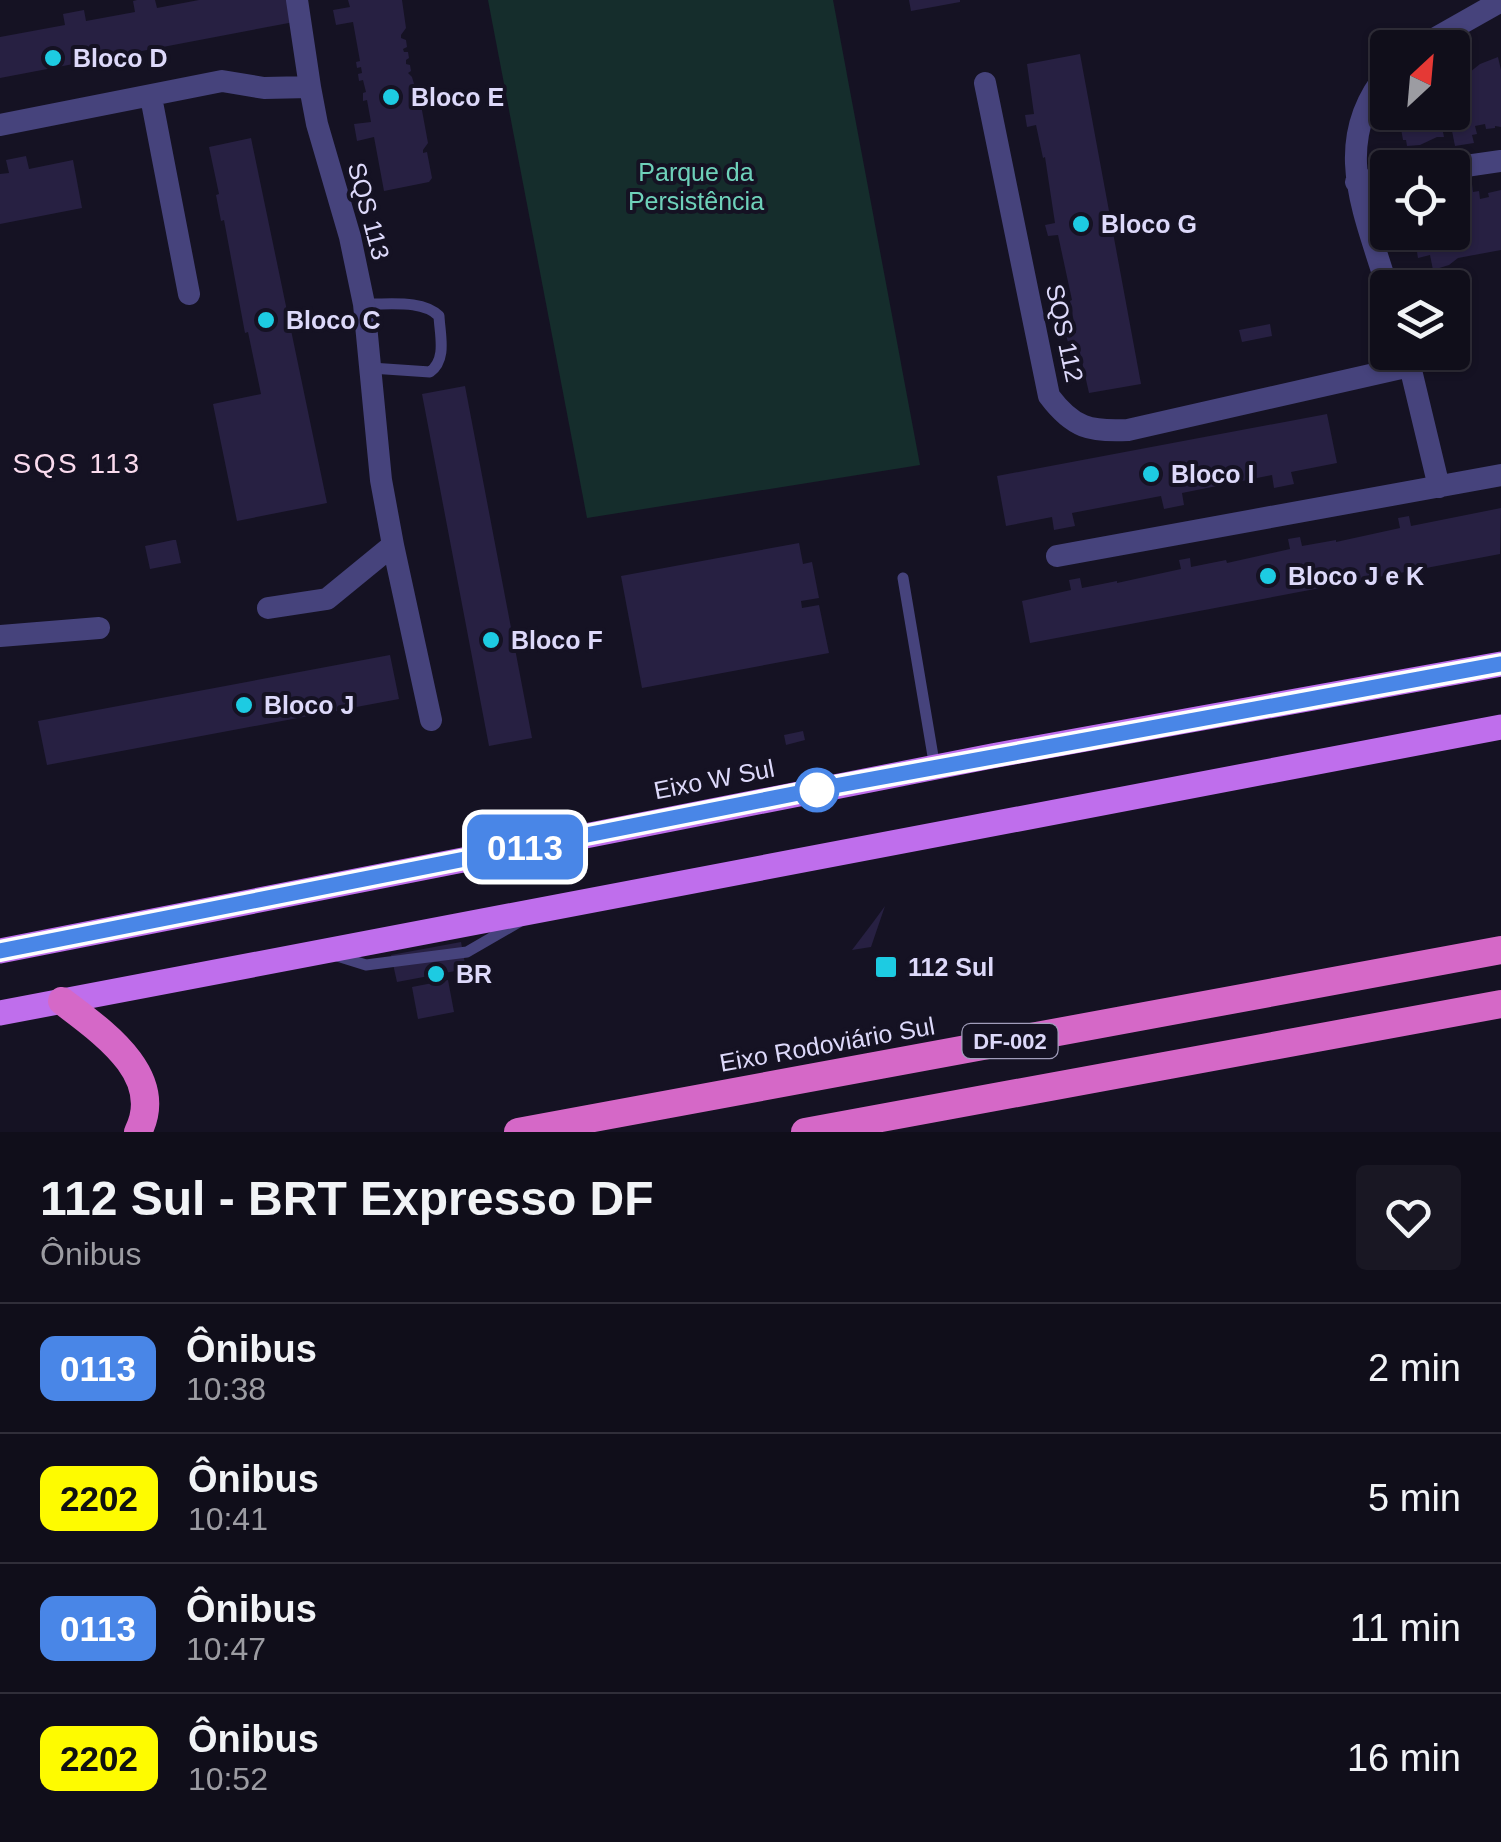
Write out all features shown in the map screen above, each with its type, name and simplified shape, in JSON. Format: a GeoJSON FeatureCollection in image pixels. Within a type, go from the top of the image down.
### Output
{"type":"FeatureCollection","features":[{"type":"Feature","properties":{"kind":"highway","name":"Eixo Rodoviário Sul"},"geometry":{"type":"LineString","coordinates":[[518,1132],[1501,950]]}},
{"type":"Feature","properties":{"kind":"highway"},"geometry":{"type":"LineString","coordinates":[[62,1001],[114,1042],[142,1080],[144,1120],[138,1132]]}},
{"type":"Feature","properties":{"kind":"highway","name":"DF-002"},"geometry":{"type":"LineString","coordinates":[[805,1132],[1501,1004]]}},
{"type":"Feature","properties":{"kind":"main road","name":"Eixo W Sul"},"geometry":{"type":"LineString","coordinates":[[0,951],[935,768],[1501,664]]}},
{"type":"Feature","properties":{"kind":"main road"},"geometry":{"type":"LineString","coordinates":[[0,1013],[1501,728]]}},
{"type":"Feature","properties":{"kind":"street","name":"SQS 113"},"geometry":{"type":"LineString","coordinates":[[298,0],[317,124],[350,236],[364,304],[381,480],[430,720]]}},
{"type":"Feature","properties":{"kind":"street"},"geometry":{"type":"LineString","coordinates":[[1450,30],[1501,2]]}},
{"type":"Feature","properties":{"kind":"street"},"geometry":{"type":"LineString","coordinates":[[0,125],[222,81],[264,88],[310,87]]}},
{"type":"Feature","properties":{"kind":"street","name":"SQS 112"},"geometry":{"type":"LineString","coordinates":[[985,83],[1049,396],[1060,412],[1098,432],[1128,430],[1370,369]]}},
{"type":"Feature","properties":{"kind":"street"},"geometry":{"type":"LineString","coordinates":[[151,96],[188,294]]}},
{"type":"Feature","properties":{"kind":"street"},"geometry":{"type":"LineString","coordinates":[[1370,96],[1355,137],[1356,182],[1382,270]]}},
{"type":"Feature","properties":{"kind":"street"},"geometry":{"type":"LineString","coordinates":[[1470,165],[1501,161]]}},
{"type":"Feature","properties":{"kind":"street"},"geometry":{"type":"LineString","coordinates":[[1356,182],[1370,180]]}},
{"type":"Feature","properties":{"kind":"street","name":"SQS 112"},"geometry":{"type":"LineString","coordinates":[[1411,370],[1439,487]]}},
{"type":"Feature","properties":{"kind":"street"},"geometry":{"type":"LineString","coordinates":[[1057,556],[1501,475]]}},
{"type":"Feature","properties":{"kind":"street"},"geometry":{"type":"LineString","coordinates":[[268,608],[327,600],[394,545]]}},
{"type":"Feature","properties":{"kind":"street"},"geometry":{"type":"LineString","coordinates":[[0,636],[99,628]]}},
{"type":"Feature","properties":{"kind":"lane"},"geometry":{"type":"LineString","coordinates":[[364,304],[422,306],[439,316],[441,359],[436,368],[430,372],[371,368]]}},
{"type":"Feature","properties":{"kind":"lane"},"geometry":{"type":"LineString","coordinates":[[903,578],[935,768]]}},
{"type":"Feature","properties":{"kind":"green space","name":"Parque da Persistência"},"geometry":{"type":"Polygon","coordinates":[[[488,0],[833,0],[920,465],[587,518],[488,0]]]}},
{"type":"Feature","properties":{"kind":"building","name":"Bloco D"},"geometry":{"type":"Polygon","coordinates":[[[155,0],[157,8],[199,0],[290,0],[294,22],[0,78],[0,37],[65,25],[63,14],[84,10],[86,21],[135,12],[133,1],[155,0]]]}},
{"type":"Feature","properties":{"kind":"building","name":"Bloco E"},"geometry":{"type":"Polygon","coordinates":[[[348,0],[402,0],[406,28],[401,38],[406,40],[407,47],[403,49],[408,52],[406,64],[410,65],[408,73],[414,84],[411,89],[419,94],[428,143],[423,153],[427,152],[432,178],[429,182],[384,191],[374,137],[357,141],[354,124],[371,122],[367,100],[363,101],[366,92],[363,80],[359,81],[358,74],[362,73],[361,67],[357,68],[356,62],[360,61],[353,22],[336,25],[333,10],[350,7],[348,0]]]}},
{"type":"Feature","properties":{"kind":"building"},"geometry":{"type":"Polygon","coordinates":[[[909,0],[960,0],[960,2],[911,11],[909,0]]]}},
{"type":"Feature","properties":{"kind":"building","name":"Bloco G"},"geometry":{"type":"Polygon","coordinates":[[[1080,54],[1141,384],[1089,393],[1078,344],[1069,346],[1066,335],[1076,333],[1058,235],[1048,236],[1045,225],[1055,223],[1045,157],[1036,125],[1027,127],[1025,115],[1034,114],[1027,64],[1080,54]]]}},
{"type":"Feature","properties":{"kind":"building"},"geometry":{"type":"Polygon","coordinates":[[[1498,57],[1501,127],[1475,126],[1474,143],[1455,146],[1452,131],[1420,145],[1407,146],[1401,130],[1470,130],[1470,72],[1498,57]]]}},
{"type":"Feature","properties":{"kind":"building","name":"Bloco C"},"geometry":{"type":"Polygon","coordinates":[[[251,138],[327,503],[237,521],[213,404],[261,394],[224,220],[221,221],[209,147],[251,138]]]}},
{"type":"Feature","properties":{"kind":"building"},"geometry":{"type":"Polygon","coordinates":[[[26,156],[29,169],[73,160],[82,208],[0,224],[0,174],[9,173],[6,160],[26,156]]]}},
{"type":"Feature","properties":{"kind":"building"},"geometry":{"type":"Polygon","coordinates":[[[1470,184],[1473,192],[1479,191],[1480,199],[1501,190],[1501,250],[1458,258],[1433,270],[1430,255],[1418,258],[1414,250],[1470,250],[1470,184]]]}},
{"type":"Feature","properties":{"kind":"building"},"geometry":{"type":"Polygon","coordinates":[[[1270,324],[1272,336],[1242,342],[1239,330],[1270,324]]]}},
{"type":"Feature","properties":{"kind":"building","name":"Bloco F"},"geometry":{"type":"Polygon","coordinates":[[[465,386],[532,738],[489,746],[422,394],[465,386]]]}},
{"type":"Feature","properties":{"kind":"building","name":"Bloco I"},"geometry":{"type":"Polygon","coordinates":[[[1327,414],[1337,463],[1291,472],[1294,484],[1274,488],[1272,475],[1182,493],[1184,505],[1164,509],[1161,496],[1072,513],[1075,526],[1054,530],[1052,517],[1006,526],[997,476],[1327,414]]]}},
{"type":"Feature","properties":{"kind":"building","name":"Bloco J e K"},"geometry":{"type":"Polygon","coordinates":[[[1501,508],[1500,554],[1030,643],[1022,601],[1071,590],[1069,580],[1080,578],[1082,588],[1117,583],[1181,569],[1179,560],[1190,558],[1191,567],[1226,560],[1227,563],[1290,549],[1288,539],[1300,537],[1302,546],[1336,542],[1400,528],[1398,518],[1409,516],[1411,526],[1501,508]]]}},
{"type":"Feature","properties":{"kind":"building"},"geometry":{"type":"Polygon","coordinates":[[[176,540],[181,563],[150,569],[145,546],[176,540]]]}},
{"type":"Feature","properties":{"kind":"building"},"geometry":{"type":"Polygon","coordinates":[[[799,543],[803,564],[812,562],[819,598],[801,601],[802,608],[819,605],[829,653],[642,688],[621,576],[799,543]]]}},
{"type":"Feature","properties":{"kind":"building","name":"Bloco J"},"geometry":{"type":"Polygon","coordinates":[[[390,655],[399,699],[47,765],[38,721],[390,655]]]}},
{"type":"Feature","properties":{"kind":"building"},"geometry":{"type":"Polygon","coordinates":[[[803,731],[805,740],[786,745],[784,735],[803,731]]]}},
{"type":"Feature","properties":{"kind":"building"},"geometry":{"type":"Polygon","coordinates":[[[885,906],[871,947],[852,950],[874,921],[885,906]]]}},
{"type":"Feature","properties":{"kind":"building"},"geometry":{"type":"Polygon","coordinates":[[[461,942],[466,969],[397,982],[391,955],[461,942]]]}},
{"type":"Feature","properties":{"kind":"building"},"geometry":{"type":"Polygon","coordinates":[[[448,980],[454,1012],[418,1019],[412,987],[448,980]]]}},
{"type":"Feature","properties":{"kind":"bus line","name":"0113"},"geometry":{"type":"LineString","coordinates":[[0,951],[834,786],[1501,664]]}},
{"type":"Feature","properties":{"kind":"place","name":"Bloco D"},"geometry":{"type":"Point","coordinates":[53,58]}},
{"type":"Feature","properties":{"kind":"place","name":"Bloco E"},"geometry":{"type":"Point","coordinates":[391,97]}},
{"type":"Feature","properties":{"kind":"place","name":"Bloco G"},"geometry":{"type":"Point","coordinates":[1081,224]}},
{"type":"Feature","properties":{"kind":"place","name":"Bloco C"},"geometry":{"type":"Point","coordinates":[266,320]}},
{"type":"Feature","properties":{"kind":"place","name":"Bloco I"},"geometry":{"type":"Point","coordinates":[1151,474]}},
{"type":"Feature","properties":{"kind":"place","name":"Bloco J e K"},"geometry":{"type":"Point","coordinates":[1268,576]}},
{"type":"Feature","properties":{"kind":"place","name":"Bloco F"},"geometry":{"type":"Point","coordinates":[491,640]}},
{"type":"Feature","properties":{"kind":"place","name":"Bloco J"},"geometry":{"type":"Point","coordinates":[244,705]}},
{"type":"Feature","properties":{"kind":"place","name":"112 Sul"},"geometry":{"type":"Point","coordinates":[886,967]}},
{"type":"Feature","properties":{"kind":"place","name":"BR"},"geometry":{"type":"Point","coordinates":[436,974]}},
{"type":"Feature","properties":{"kind":"district","name":"SQS 113"},"geometry":{"type":"Point","coordinates":[77,463]}}]}
